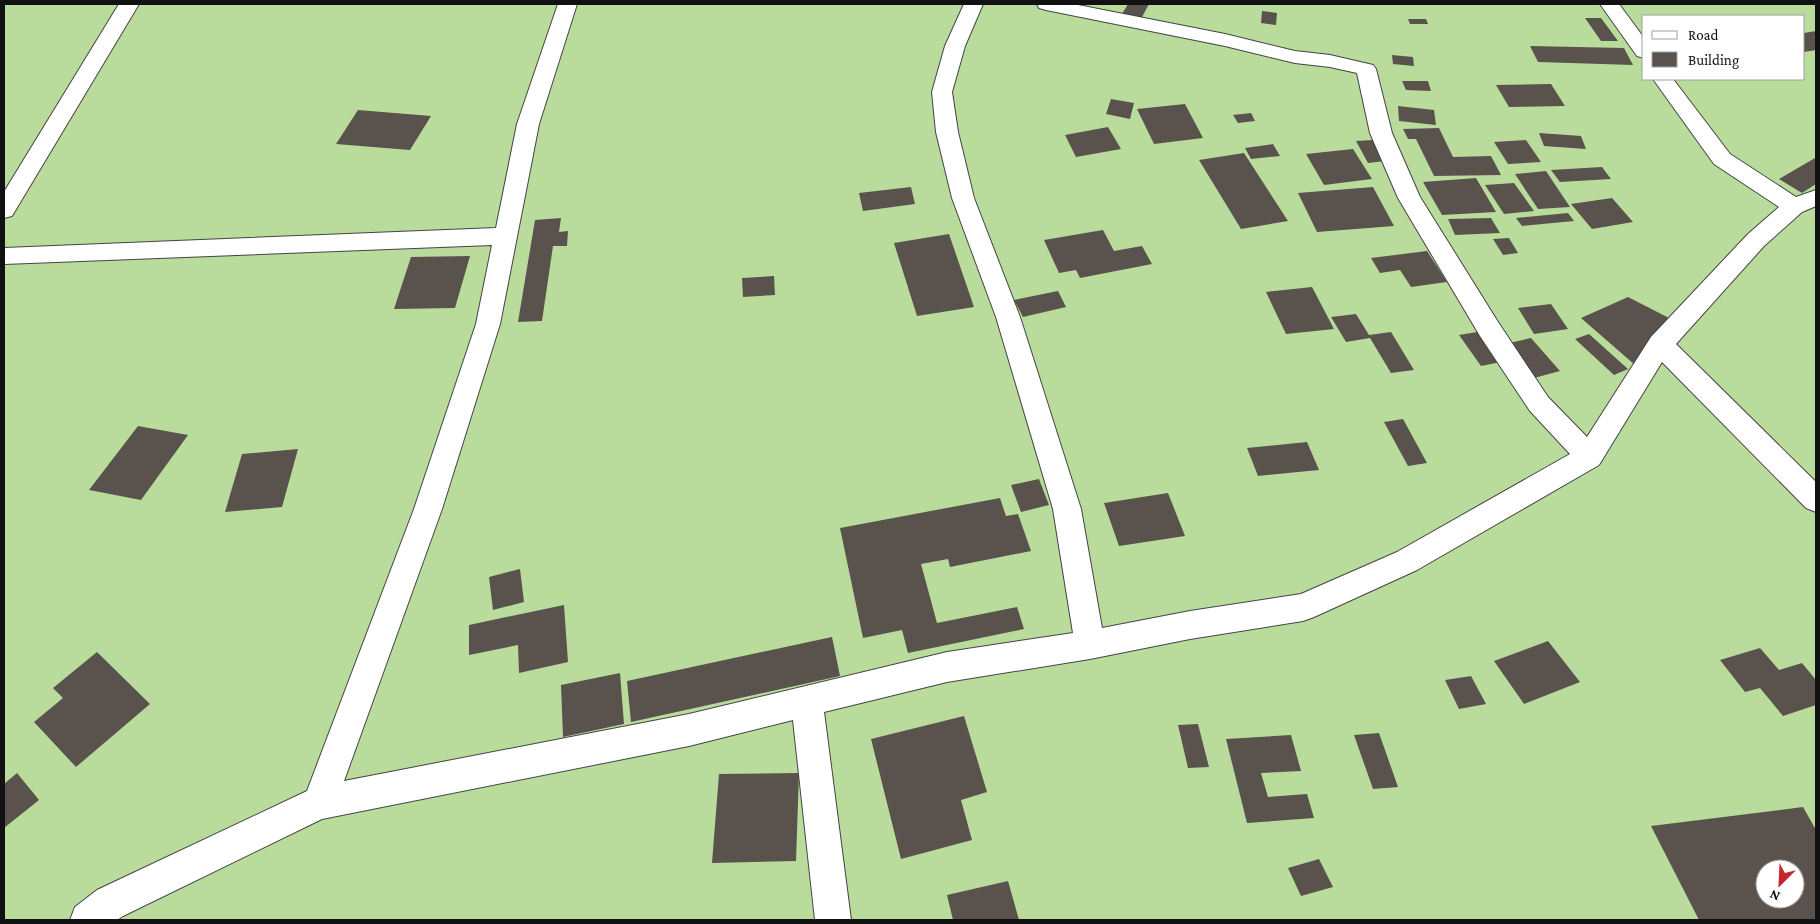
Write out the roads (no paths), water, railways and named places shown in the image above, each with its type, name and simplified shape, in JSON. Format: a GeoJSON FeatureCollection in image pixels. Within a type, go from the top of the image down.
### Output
{"type":"FeatureCollection","features":[{"type":"Feature","properties":{"kind":"street"},"geometry":{"type":"LineString","coordinates":[[4,210],[129,4]]}},
{"type":"Feature","properties":{"kind":"street"},"geometry":{"type":"LineString","coordinates":[[319,803],[428,509],[488,324],[528,124],[568,4]]}},
{"type":"Feature","properties":{"kind":"street"},"geometry":{"type":"LineString","coordinates":[[973,4],[955,46],[942,92],[947,132],[963,198],[1008,317],[1067,509],[1090,645]]}},
{"type":"Feature","properties":{"kind":"street"},"geometry":{"type":"LineString","coordinates":[[1046,4],[1225,40],[1294,57],[1330,61],[1366,69],[1381,133],[1409,198],[1539,404],[1589,456]]}},
{"type":"Feature","properties":{"kind":"street"},"geometry":{"type":"LineString","coordinates":[[1608,4],[1642,49]]}},
{"type":"Feature","properties":{"kind":"street"},"geometry":{"type":"LineString","coordinates":[[88,920],[110,903],[319,803],[689,730],[947,667],[1090,645],[1190,625],[1303,607],[1407,561],[1589,456],[1660,344],[1756,240],[1811,200],[1722,159],[1664,80]]}},
{"type":"Feature","properties":{"kind":"street"},"geometry":{"type":"LineString","coordinates":[[4,169],[28,168]]}},
{"type":"Feature","properties":{"kind":"street"},"geometry":{"type":"LineString","coordinates":[[4,256],[506,236]]}},
{"type":"Feature","properties":{"kind":"street"},"geometry":{"type":"LineString","coordinates":[[1660,344],[1816,500]]}},
{"type":"Feature","properties":{"kind":"street"},"geometry":{"type":"LineString","coordinates":[[807,701],[833,920]]}}]}
